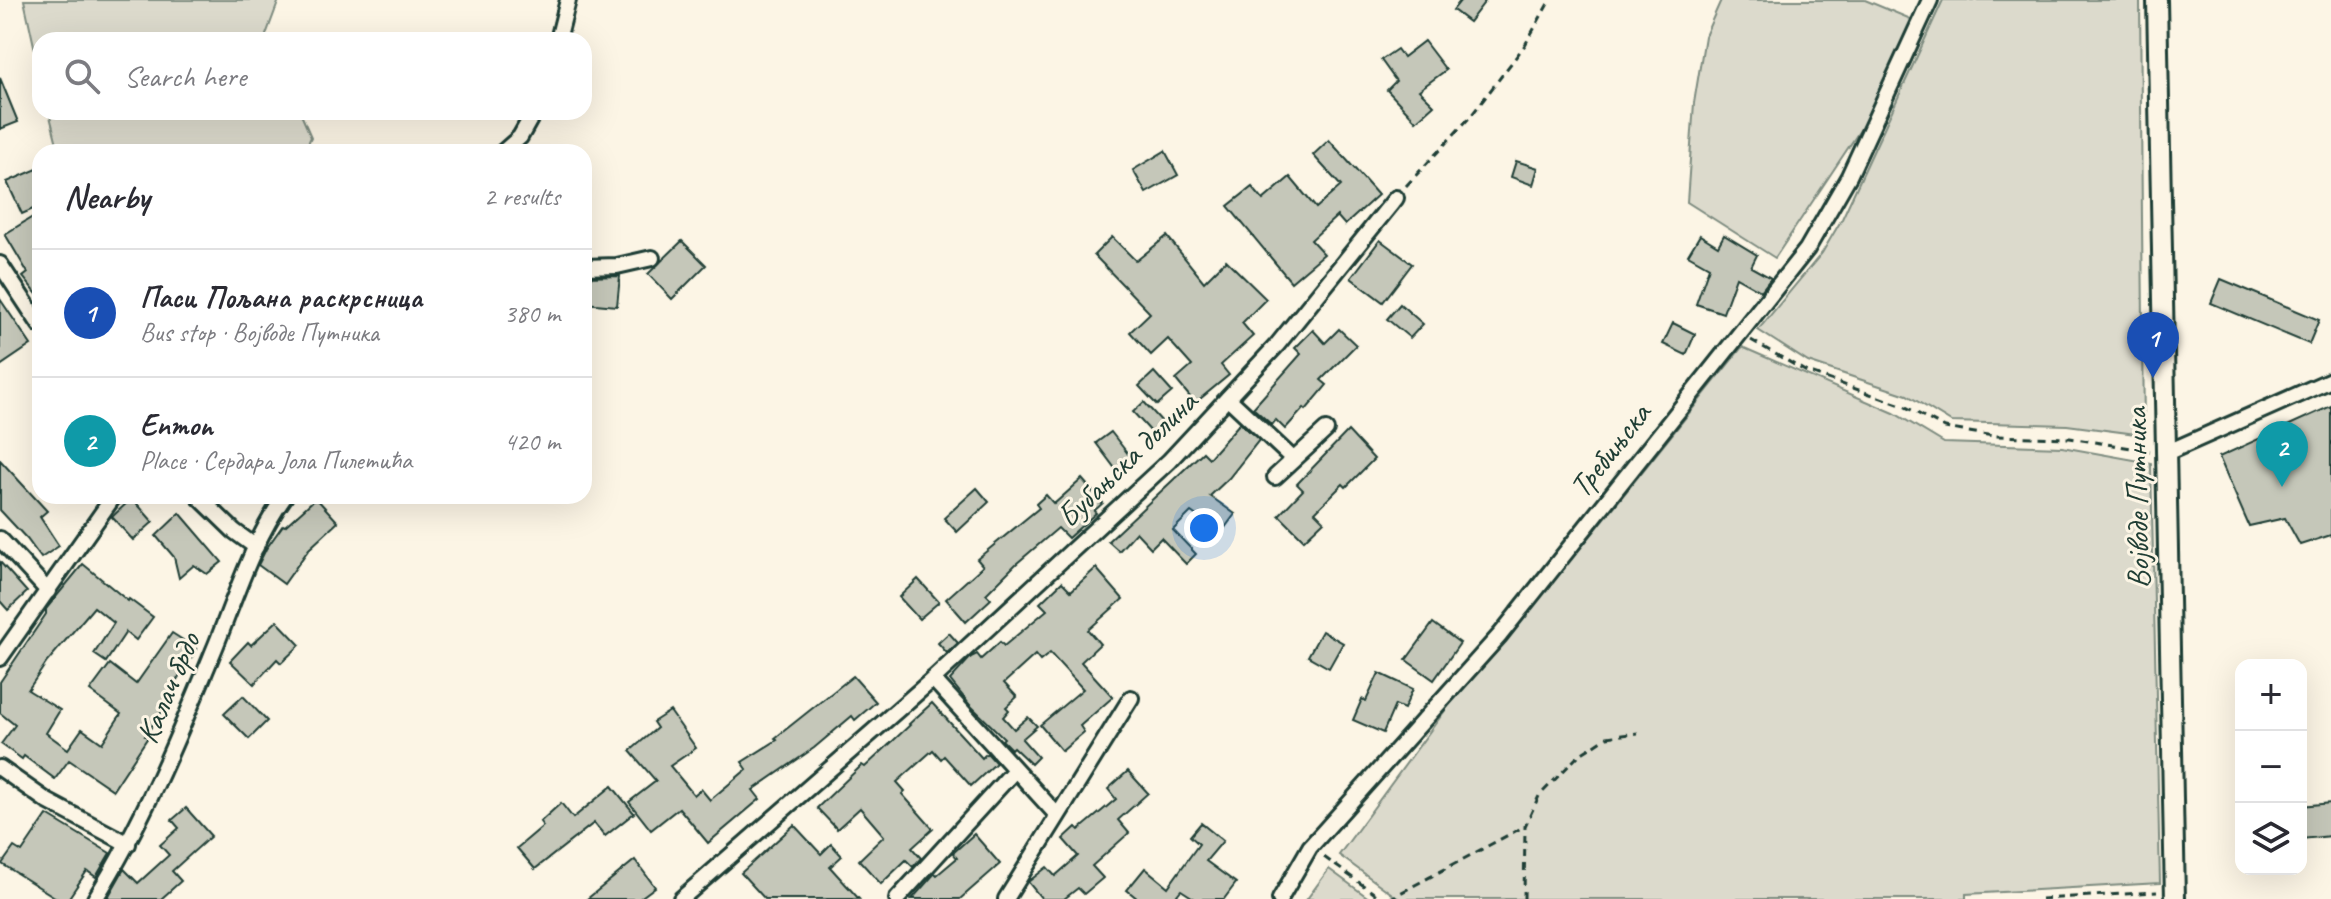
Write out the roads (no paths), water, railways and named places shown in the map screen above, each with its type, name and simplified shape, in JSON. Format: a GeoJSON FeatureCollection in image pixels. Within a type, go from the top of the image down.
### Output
{"type":"FeatureCollection","features":[{"type":"Feature","properties":{"kind":"street"},"geometry":{"type":"LineString","coordinates":[[560,32],[568,0]]}},
{"type":"Feature","properties":{"kind":"street","name":"Требињска"},"geometry":{"type":"LineString","coordinates":[[1280,899],[1310,847],[1500,635],[1807,249],[1849,176],[1930,0]]}},
{"type":"Feature","properties":{"kind":"street","name":"Војводе Путника"},"geometry":{"type":"LineString","coordinates":[[2157,0],[2175,895]]}},
{"type":"Feature","properties":{"kind":"street"},"geometry":{"type":"LineString","coordinates":[[512,144],[530,120]]}},
{"type":"Feature","properties":{"kind":"street","name":"Бубањска долина"},"geometry":{"type":"LineString","coordinates":[[681,899],[933,679],[1169,461],[1304,312],[1396,198]]}},
{"type":"Feature","properties":{"kind":"street"},"geometry":{"type":"LineString","coordinates":[[592,267],[617,266],[652,258]]}},
{"type":"Feature","properties":{"kind":"street"},"geometry":{"type":"LineString","coordinates":[[0,264],[32,313]]}},
{"type":"Feature","properties":{"kind":"street"},"geometry":{"type":"LineString","coordinates":[[2166,453],[2331,380]]}},
{"type":"Feature","properties":{"kind":"street"},"geometry":{"type":"LineString","coordinates":[[1228,398],[1293,459]]}},
{"type":"Feature","properties":{"kind":"street"},"geometry":{"type":"LineString","coordinates":[[1275,477],[1326,430]]}},
{"type":"Feature","properties":{"kind":"street"},"geometry":{"type":"LineString","coordinates":[[0,658],[108,504]]}},
{"type":"Feature","properties":{"kind":"street"},"geometry":{"type":"LineString","coordinates":[[206,504],[256,547]]}},
{"type":"Feature","properties":{"kind":"street","name":"Калач брдо"},"geometry":{"type":"LineString","coordinates":[[95,899],[128,844],[180,734],[256,547],[280,504]]}},
{"type":"Feature","properties":{"kind":"street"},"geometry":{"type":"LineString","coordinates":[[0,539],[48,591]]}},
{"type":"Feature","properties":{"kind":"street"},"geometry":{"type":"LineString","coordinates":[[933,679],[1057,815]]}},
{"type":"Feature","properties":{"kind":"street"},"geometry":{"type":"LineString","coordinates":[[1006,899],[1131,698]]}},
{"type":"Feature","properties":{"kind":"street"},"geometry":{"type":"LineString","coordinates":[[0,768],[47,801],[128,844]]}},
{"type":"Feature","properties":{"kind":"street"},"geometry":{"type":"LineString","coordinates":[[897,899],[1014,771]]}},
{"type":"Feature","properties":{"kind":"place","name":"Паси Пољана раскрсница"},"geometry":{"type":"Point","coordinates":[2153,378]}},
{"type":"Feature","properties":{"kind":"place","name":"Enmon"},"geometry":{"type":"Point","coordinates":[2282,487]}}]}
